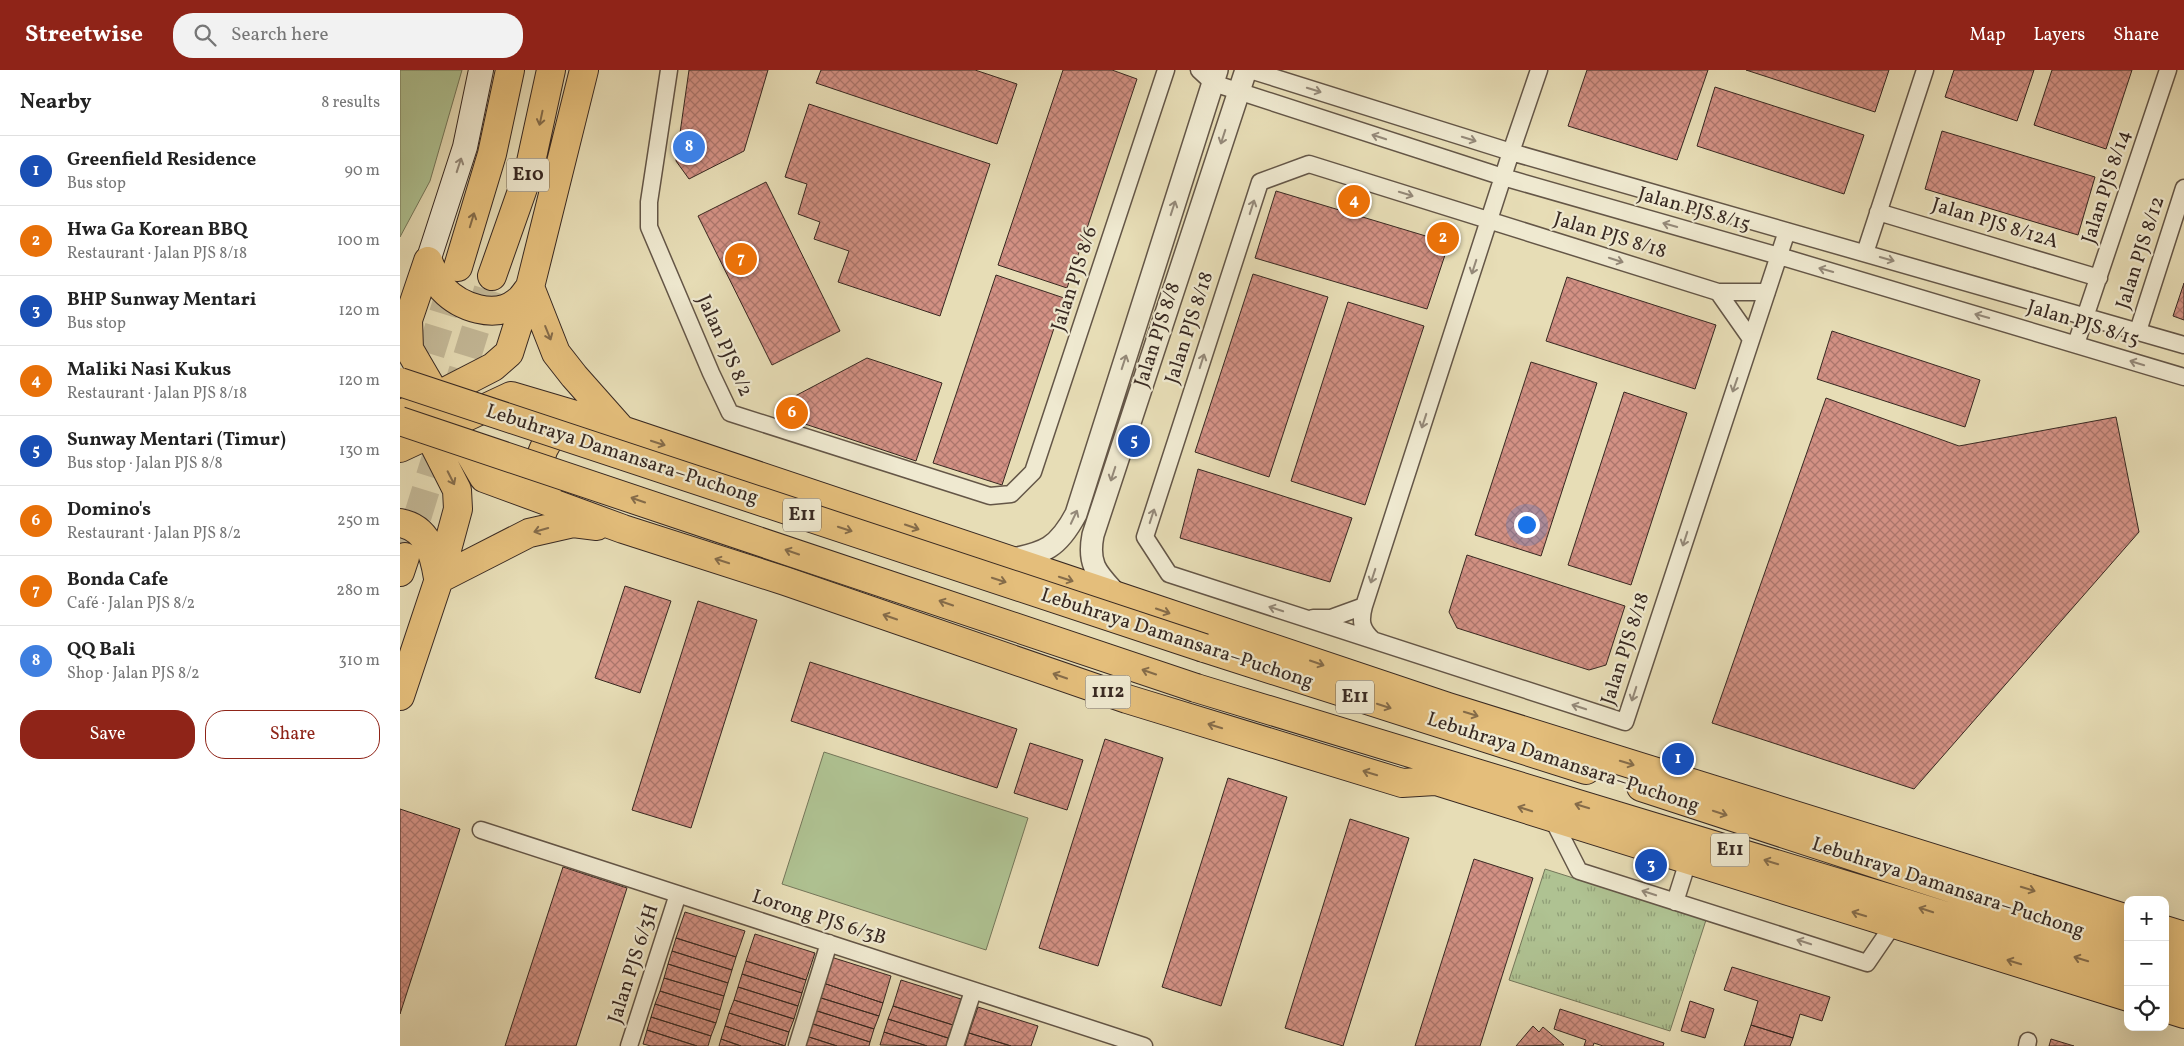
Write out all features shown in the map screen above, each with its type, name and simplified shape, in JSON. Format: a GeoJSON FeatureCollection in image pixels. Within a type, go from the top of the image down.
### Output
{"type":"FeatureCollection","features":[{"type":"Feature","properties":{"kind":"highway","name":"E10"},"geometry":{"type":"LineString","coordinates":[[458,267],[492,154],[510,70]]}},
{"type":"Feature","properties":{"kind":"highway","name":"E10"},"geometry":{"type":"LineString","coordinates":[[492,276],[529,171],[551,70]]}},
{"type":"Feature","properties":{"kind":"highway"},"geometry":{"type":"LineString","coordinates":[[413,410],[493,367],[509,352],[530,287],[584,70]]}},
{"type":"Feature","properties":{"kind":"highway"},"geometry":{"type":"LineString","coordinates":[[400,281],[428,261]]}},
{"type":"Feature","properties":{"kind":"highway"},"geometry":{"type":"LineString","coordinates":[[428,261],[442,287],[454,300],[470,307],[488,311],[503,310],[517,303],[530,287]]}},
{"type":"Feature","properties":{"kind":"highway"},"geometry":{"type":"LineString","coordinates":[[413,410],[408,320],[428,261]]}},
{"type":"Feature","properties":{"kind":"highway"},"geometry":{"type":"LineString","coordinates":[[530,287],[556,353],[623,431]]}},
{"type":"Feature","properties":{"kind":"highway"},"geometry":{"type":"LineString","coordinates":[[400,377],[413,410],[440,429],[484,478],[624,529]]}},
{"type":"Feature","properties":{"kind":"highway","name":"Lebuhraya Damansara–Puchong"},"geometry":{"type":"LineString","coordinates":[[400,382],[1204,648],[1710,809],[1845,855],[2124,945]]}},
{"type":"Feature","properties":{"kind":"highway"},"geometry":{"type":"LineString","coordinates":[[400,448],[511,396],[592,420],[1448,707],[2124,918]]}},
{"type":"Feature","properties":{"kind":"highway","name":"Lebuhraya Damansara–Puchong"},"geometry":{"type":"LineString","coordinates":[[413,410],[1196,688],[1825,879],[2124,973]]}},
{"type":"Feature","properties":{"kind":"highway"},"geometry":{"type":"LineString","coordinates":[[559,504],[544,484],[540,475],[540,463],[544,445],[564,425],[592,420]]}},
{"type":"Feature","properties":{"kind":"highway"},"geometry":{"type":"LineString","coordinates":[[400,696],[439,580],[458,510],[457,490],[440,429]]}},
{"type":"Feature","properties":{"kind":"highway"},"geometry":{"type":"LineString","coordinates":[[400,523],[417,529],[426,538],[434,555],[439,580]]}},
{"type":"Feature","properties":{"kind":"highway"},"geometry":{"type":"LineString","coordinates":[[439,580],[505,544],[529,533],[550,527],[572,523],[624,529]]}},
{"type":"Feature","properties":{"kind":"highway","name":"1112"},"geometry":{"type":"LineString","coordinates":[[624,529],[786,581],[1127,699],[1402,783],[1435,781]]}},
{"type":"Feature","properties":{"kind":"highway"},"geometry":{"type":"LineString","coordinates":[[1331,730],[1435,781],[1893,925],[2124,995]]}},
{"type":"Feature","properties":{"kind":"highway"},"geometry":{"type":"LineString","coordinates":[[1845,855],[1981,874]]}},
{"type":"Feature","properties":{"kind":"highway"},"geometry":{"type":"LineString","coordinates":[[2169,931],[2184,936]]}},
{"type":"Feature","properties":{"kind":"highway"},"geometry":{"type":"LineString","coordinates":[[2169,958],[2184,963]]}},
{"type":"Feature","properties":{"kind":"highway"},"geometry":{"type":"LineString","coordinates":[[2168,986],[2184,991]]}},
{"type":"Feature","properties":{"kind":"highway"},"geometry":{"type":"LineString","coordinates":[[2169,1009],[2184,1014]]}},
{"type":"Feature","properties":{"kind":"main road"},"geometry":{"type":"LineString","coordinates":[[428,261],[465,147],[481,70]]}},
{"type":"Feature","properties":{"kind":"street","name":"Jalan PJS 8/2"},"geometry":{"type":"LineString","coordinates":[[669,70],[649,196],[648,227],[730,413],[990,496],[1011,494]]}},
{"type":"Feature","properties":{"kind":"street","name":"Jalan PJS 8/6"},"geometry":{"type":"LineString","coordinates":[[1011,494],[1033,472],[1166,70]]}},
{"type":"Feature","properties":{"kind":"street","name":"Jalan PJS 8/8"},"geometry":{"type":"LineString","coordinates":[[1117,595],[1100,576],[1093,563],[1090,551],[1093,535],[1246,70]]}},
{"type":"Feature","properties":{"kind":"street","name":"Jalan PJS 8/15"},"geometry":{"type":"LineString","coordinates":[[1250,70],[1511,152],[2184,345]]}},
{"type":"Feature","properties":{"kind":"street"},"geometry":{"type":"LineString","coordinates":[[1373,640],[1365,633],[1360,620],[1364,606],[1539,70]]}},
{"type":"Feature","properties":{"kind":"street"},"geometry":{"type":"LineString","coordinates":[[1865,253],[1925,70]]}},
{"type":"Feature","properties":{"kind":"street","name":"Jalan PJS 8/14"},"geometry":{"type":"LineString","coordinates":[[2086,317],[2168,70]]}},
{"type":"Feature","properties":{"kind":"street","name":"Jalan PJS 8/8"},"geometry":{"type":"LineString","coordinates":[[1008,560],[1035,555],[1054,544],[1066,533],[1076,514],[1210,74]]}},
{"type":"Feature","properties":{"kind":"street","name":"Jalan PJS 8/15"},"geometry":{"type":"LineString","coordinates":[[1210,74],[1238,91],[1503,177],[1779,256],[2184,377]]}},
{"type":"Feature","properties":{"kind":"street","name":"Jalan PJS 8/18"},"geometry":{"type":"LineString","coordinates":[[1767,292],[1718,292],[1309,164],[1260,182],[1145,537],[1169,574],[1625,722],[1751,339],[1767,292],[1779,256],[1787,231]]}},
{"type":"Feature","properties":{"kind":"street","name":"Jalan PJS 8/12"},"geometry":{"type":"LineString","coordinates":[[2138,331],[2184,188]]}},
{"type":"Feature","properties":{"kind":"street","name":"Jalan PJS 8/12A"},"geometry":{"type":"LineString","coordinates":[[1878,212],[2099,278]]}},
{"type":"Feature","properties":{"kind":"street"},"geometry":{"type":"LineString","coordinates":[[1718,292],[1751,339]]}},
{"type":"Feature","properties":{"kind":"street","name":"Jalan PJS 8/12"},"geometry":{"type":"LineString","coordinates":[[2076,344],[2086,317]]}},
{"type":"Feature","properties":{"kind":"street","name":"Jalan PJS 8/18"},"geometry":{"type":"LineString","coordinates":[[1305,618],[1330,618],[1364,606]]}},
{"type":"Feature","properties":{"kind":"street"},"geometry":{"type":"LineString","coordinates":[[1552,818],[1579,871],[1867,963],[1893,925]]}},
{"type":"Feature","properties":{"kind":"street","name":"Lorong PJS 6/3B"},"geometry":{"type":"LineString","coordinates":[[481,830],[830,943],[1121,1042],[1144,1046]]}},
{"type":"Feature","properties":{"kind":"street"},"geometry":{"type":"LineString","coordinates":[[1675,902],[1688,860]]}},
{"type":"Feature","properties":{"kind":"street","name":"Jalan PJS 6/3H"},"geometry":{"type":"LineString","coordinates":[[629,1046],[678,894]]}},
{"type":"Feature","properties":{"kind":"street"},"geometry":{"type":"LineString","coordinates":[[797,1046],[830,943]]}},
{"type":"Feature","properties":{"kind":"street"},"geometry":{"type":"LineString","coordinates":[[956,1046],[973,991]]}},
{"type":"Feature","properties":{"kind":"green space"},"geometry":{"type":"Polygon","coordinates":[[[400,70],[462,70],[430,181],[400,237],[400,70]]]}},
{"type":"Feature","properties":{"kind":"green space"},"geometry":{"type":"Polygon","coordinates":[[[824,752],[1028,818],[986,950],[782,884],[824,752]]]}},
{"type":"Feature","properties":{"kind":"green space"},"geometry":{"type":"Polygon","coordinates":[[[1545,869],[1706,920],[1670,1031],[1509,980],[1545,869]]]}},
{"type":"Feature","properties":{"kind":"building"},"geometry":{"type":"Polygon","coordinates":[[[689,70],[768,70],[744,151],[689,179],[676,161],[689,70]]]}},
{"type":"Feature","properties":{"kind":"building"},"geometry":{"type":"Polygon","coordinates":[[[821,70],[975,70],[1017,84],[997,144],[816,83],[821,70]]]}},
{"type":"Feature","properties":{"kind":"building"},"geometry":{"type":"Polygon","coordinates":[[[1063,70],[1112,70],[1137,79],[1067,288],[998,265],[1063,70]]]}},
{"type":"Feature","properties":{"kind":"building"},"geometry":{"type":"Polygon","coordinates":[[[1587,70],[1708,70],[1677,160],[1568,126],[1587,70]]]}},
{"type":"Feature","properties":{"kind":"building"},"geometry":{"type":"Polygon","coordinates":[[[1746,70],[1889,70],[1875,112],[1746,70]]]}},
{"type":"Feature","properties":{"kind":"building"},"geometry":{"type":"Polygon","coordinates":[[[1954,70],[2034,70],[2017,121],[1945,97],[1954,70]]]}},
{"type":"Feature","properties":{"kind":"building"},"geometry":{"type":"Polygon","coordinates":[[[2052,70],[2132,70],[2106,149],[2034,125],[2052,70]]]}},
{"type":"Feature","properties":{"kind":"building"},"geometry":{"type":"Polygon","coordinates":[[[1715,87],[1864,135],[1844,194],[1697,146],[1715,87]]]}},
{"type":"Feature","properties":{"kind":"building"},"geometry":{"type":"Polygon","coordinates":[[[809,104],[990,164],[940,316],[838,282],[849,251],[814,239],[820,222],[798,214],[807,184],[785,177],[809,104]]]}},
{"type":"Feature","properties":{"kind":"building"},"geometry":{"type":"Polygon","coordinates":[[[1942,131],[2095,177],[2078,235],[1925,189],[1942,131]]]}},
{"type":"Feature","properties":{"kind":"building"},"geometry":{"type":"Polygon","coordinates":[[[766,182],[840,331],[772,365],[698,216],[766,182]]]}},
{"type":"Feature","properties":{"kind":"building"},"geometry":{"type":"Polygon","coordinates":[[[1276,191],[1449,243],[1427,309],[1255,258],[1276,191]]]}},
{"type":"Feature","properties":{"kind":"building"},"geometry":{"type":"Polygon","coordinates":[[[1253,274],[1328,297],[1269,477],[1195,452],[1253,274]]]}},
{"type":"Feature","properties":{"kind":"building"},"geometry":{"type":"Polygon","coordinates":[[[996,275],[1064,298],[1002,485],[933,463],[996,275]]]}},
{"type":"Feature","properties":{"kind":"building"},"geometry":{"type":"Polygon","coordinates":[[[1567,277],[1716,325],[1695,389],[1546,341],[1567,277]]]}},
{"type":"Feature","properties":{"kind":"building"},"geometry":{"type":"Polygon","coordinates":[[[2184,283],[2184,320],[2173,316],[2184,283]]]}},
{"type":"Feature","properties":{"kind":"building"},"geometry":{"type":"Polygon","coordinates":[[[1348,302],[1424,326],[1365,505],[1291,481],[1348,302]]]}},
{"type":"Feature","properties":{"kind":"building"},"geometry":{"type":"Polygon","coordinates":[[[1832,331],[1980,380],[1965,427],[1817,379],[1832,331]]]}},
{"type":"Feature","properties":{"kind":"building"},"geometry":{"type":"Polygon","coordinates":[[[867,358],[942,383],[916,461],[775,414],[780,404],[867,358]]]}},
{"type":"Feature","properties":{"kind":"building"},"geometry":{"type":"Polygon","coordinates":[[[1531,362],[1597,383],[1541,556],[1475,535],[1531,362]]]}},
{"type":"Feature","properties":{"kind":"building"},"geometry":{"type":"Polygon","coordinates":[[[1624,392],[1687,413],[1631,585],[1568,565],[1624,392]]]}},
{"type":"Feature","properties":{"kind":"building"},"geometry":{"type":"Polygon","coordinates":[[[1826,398],[1959,446],[2116,417],[2139,532],[1914,789],[1712,723],[1826,398]]]}},
{"type":"Feature","properties":{"kind":"building"},"geometry":{"type":"Polygon","coordinates":[[[1198,469],[1352,518],[1330,582],[1180,538],[1198,469]]]}},
{"type":"Feature","properties":{"kind":"building"},"geometry":{"type":"Polygon","coordinates":[[[1467,555],[1625,606],[1606,665],[1589,670],[1457,628],[1449,612],[1467,555]]]}},
{"type":"Feature","properties":{"kind":"building"},"geometry":{"type":"Polygon","coordinates":[[[625,586],[671,601],[640,693],[595,678],[625,586]]]}},
{"type":"Feature","properties":{"kind":"building"},"geometry":{"type":"Polygon","coordinates":[[[698,601],[757,620],[691,828],[632,810],[698,601]]]}},
{"type":"Feature","properties":{"kind":"building"},"geometry":{"type":"Polygon","coordinates":[[[810,662],[1017,729],[997,788],[791,721],[810,662]]]}},
{"type":"Feature","properties":{"kind":"building"},"geometry":{"type":"Polygon","coordinates":[[[1105,739],[1163,758],[1098,966],[1039,948],[1105,739]]]}},
{"type":"Feature","properties":{"kind":"building"},"geometry":{"type":"Polygon","coordinates":[[[1030,743],[1083,760],[1067,810],[1014,793],[1030,743]]]}},
{"type":"Feature","properties":{"kind":"building"},"geometry":{"type":"Polygon","coordinates":[[[1228,778],[1287,797],[1221,1006],[1162,987],[1228,778]]]}},
{"type":"Feature","properties":{"kind":"building"},"geometry":{"type":"Polygon","coordinates":[[[400,809],[460,829],[400,1014],[400,809]]]}},
{"type":"Feature","properties":{"kind":"building"},"geometry":{"type":"Polygon","coordinates":[[[1350,819],[1409,838],[1343,1046],[1285,1028],[1350,819]]]}},
{"type":"Feature","properties":{"kind":"building"},"geometry":{"type":"Polygon","coordinates":[[[1474,859],[1533,878],[1480,1046],[1415,1046],[1474,859]]]}},
{"type":"Feature","properties":{"kind":"building"},"geometry":{"type":"Polygon","coordinates":[[[563,867],[627,888],[576,1046],[505,1046],[563,867]]]}},
{"type":"Feature","properties":{"kind":"building"},"geometry":{"type":"Polygon","coordinates":[[[685,912],[745,931],[736,957],[676,938],[685,912]]]}},
{"type":"Feature","properties":{"kind":"building"},"geometry":{"type":"Polygon","coordinates":[[[755,934],[815,953],[806,980],[746,961],[755,934]]]}},
{"type":"Feature","properties":{"kind":"building"},"geometry":{"type":"Polygon","coordinates":[[[676,938],[736,957],[732,970],[672,951],[676,938]]]}},
{"type":"Feature","properties":{"kind":"building"},"geometry":{"type":"Polygon","coordinates":[[[672,951],[732,970],[728,983],[668,964],[672,951]]]}},
{"type":"Feature","properties":{"kind":"building"},"geometry":{"type":"Polygon","coordinates":[[[831,957],[891,976],[883,1003],[823,983],[831,957]]]}},
{"type":"Feature","properties":{"kind":"building"},"geometry":{"type":"Polygon","coordinates":[[[746,961],[806,980],[802,993],[742,974],[746,961]]]}},
{"type":"Feature","properties":{"kind":"building"},"geometry":{"type":"Polygon","coordinates":[[[668,964],[728,983],[724,996],[664,978],[668,964]]]}},
{"type":"Feature","properties":{"kind":"building"},"geometry":{"type":"Polygon","coordinates":[[[1732,967],[1830,997],[1822,1021],[1800,1014],[1793,1038],[1751,1025],[1758,1001],[1724,990],[1732,967]]]}},
{"type":"Feature","properties":{"kind":"building"},"geometry":{"type":"Polygon","coordinates":[[[742,974],[802,993],[798,1006],[738,987],[742,974]]]}},
{"type":"Feature","properties":{"kind":"building"},"geometry":{"type":"Polygon","coordinates":[[[664,978],[724,996],[720,1010],[660,991],[664,978]]]}},
{"type":"Feature","properties":{"kind":"building"},"geometry":{"type":"Polygon","coordinates":[[[901,980],[961,999],[953,1025],[893,1006],[901,980]]]}},
{"type":"Feature","properties":{"kind":"building"},"geometry":{"type":"Polygon","coordinates":[[[823,983],[883,1003],[879,1016],[818,997],[823,983]]]}},
{"type":"Feature","properties":{"kind":"building"},"geometry":{"type":"Polygon","coordinates":[[[738,987],[798,1006],[794,1019],[734,1000],[738,987]]]}},
{"type":"Feature","properties":{"kind":"building"},"geometry":{"type":"Polygon","coordinates":[[[660,991],[720,1010],[716,1023],[655,1004],[660,991]]]}},
{"type":"Feature","properties":{"kind":"building"},"geometry":{"type":"Polygon","coordinates":[[[818,997],[879,1016],[874,1029],[814,1010],[818,997]]]}},
{"type":"Feature","properties":{"kind":"building"},"geometry":{"type":"Polygon","coordinates":[[[734,1000],[794,1019],[789,1032],[729,1013],[734,1000]]]}},
{"type":"Feature","properties":{"kind":"building"},"geometry":{"type":"Polygon","coordinates":[[[1690,1001],[1714,1009],[1705,1038],[1681,1031],[1690,1001]]]}},
{"type":"Feature","properties":{"kind":"building"},"geometry":{"type":"Polygon","coordinates":[[[655,1004],[716,1023],[711,1036],[651,1017],[655,1004]]]}},
{"type":"Feature","properties":{"kind":"building"},"geometry":{"type":"Polygon","coordinates":[[[893,1006],[953,1025],[948,1038],[888,1019],[893,1006]]]}},
{"type":"Feature","properties":{"kind":"building"},"geometry":{"type":"Polygon","coordinates":[[[978,1007],[1038,1026],[1031,1046],[1011,1046],[969,1033],[978,1007]]]}},
{"type":"Feature","properties":{"kind":"building"},"geometry":{"type":"Polygon","coordinates":[[[1560,1009],[1664,1043],[1663,1046],[1603,1046],[1594,1043],[1593,1046],[1584,1046],[1586,1040],[1554,1029],[1560,1009]]]}},
{"type":"Feature","properties":{"kind":"building"},"geometry":{"type":"Polygon","coordinates":[[[814,1010],[874,1029],[870,1042],[810,1023],[814,1010]]]}},
{"type":"Feature","properties":{"kind":"building"},"geometry":{"type":"Polygon","coordinates":[[[729,1013],[789,1032],[785,1046],[725,1026],[729,1013]]]}},
{"type":"Feature","properties":{"kind":"building"},"geometry":{"type":"Polygon","coordinates":[[[651,1017],[711,1036],[708,1046],[697,1046],[647,1030],[651,1017]]]}},
{"type":"Feature","properties":{"kind":"building"},"geometry":{"type":"Polygon","coordinates":[[[888,1019],[948,1038],[946,1046],[927,1046],[884,1032],[888,1019]]]}},
{"type":"Feature","properties":{"kind":"building"},"geometry":{"type":"Polygon","coordinates":[[[810,1023],[870,1042],[869,1046],[837,1046],[806,1036],[810,1023]]]}},
{"type":"Feature","properties":{"kind":"building"},"geometry":{"type":"Polygon","coordinates":[[[1751,1025],[1793,1038],[1790,1046],[1744,1046],[1751,1025]]]}},
{"type":"Feature","properties":{"kind":"building"},"geometry":{"type":"Polygon","coordinates":[[[725,1026],[785,1046],[741,1046],[721,1039],[725,1026]]]}},
{"type":"Feature","properties":{"kind":"building"},"geometry":{"type":"Polygon","coordinates":[[[1533,1026],[1539,1032],[1543,1027],[1564,1045],[1516,1046],[1533,1026]]]}},
{"type":"Feature","properties":{"kind":"building"},"geometry":{"type":"Polygon","coordinates":[[[647,1030],[697,1046],[651,1046],[643,1044],[647,1030]]]}},
{"type":"Feature","properties":{"kind":"building"},"geometry":{"type":"Polygon","coordinates":[[[884,1032],[927,1046],[880,1045],[884,1032]]]}},
{"type":"Feature","properties":{"kind":"building"},"geometry":{"type":"Polygon","coordinates":[[[969,1033],[1011,1046],[965,1046],[969,1033]]]}},
{"type":"Feature","properties":{"kind":"building"},"geometry":{"type":"Polygon","coordinates":[[[806,1036],[837,1046],[803,1046],[806,1036]]]}},
{"type":"Feature","properties":{"kind":"building"},"geometry":{"type":"Polygon","coordinates":[[[721,1039],[741,1046],[719,1046],[721,1039]]]}},
{"type":"Feature","properties":{"kind":"building"},"geometry":{"type":"Polygon","coordinates":[[[2051,1039],[2074,1046],[2049,1046],[2051,1039]]]}},
{"type":"Feature","properties":{"kind":"tunnel"},"geometry":{"type":"LineString","coordinates":[[418,394],[456,272]]}},
{"type":"Feature","properties":{"kind":"tunnel"},"geometry":{"type":"LineString","coordinates":[[405,557],[492,276]]}},
{"type":"Feature","properties":{"kind":"place","name":"QQ Bali"},"geometry":{"type":"Point","coordinates":[689,147]}},
{"type":"Feature","properties":{"kind":"place","name":"Maliki Nasi Kukus"},"geometry":{"type":"Point","coordinates":[1354,201]}},
{"type":"Feature","properties":{"kind":"place","name":"Hwa Ga Korean BBQ"},"geometry":{"type":"Point","coordinates":[1443,238]}},
{"type":"Feature","properties":{"kind":"place","name":"Bonda Cafe"},"geometry":{"type":"Point","coordinates":[741,259]}},
{"type":"Feature","properties":{"kind":"place","name":"Domino's"},"geometry":{"type":"Point","coordinates":[792,413]}},
{"type":"Feature","properties":{"kind":"place","name":"Sunway Mentari (Timur)"},"geometry":{"type":"Point","coordinates":[1134,441]}},
{"type":"Feature","properties":{"kind":"place","name":"Greenfield Residence"},"geometry":{"type":"Point","coordinates":[1678,759]}},
{"type":"Feature","properties":{"kind":"place","name":"BHP Sunway Mentari"},"geometry":{"type":"Point","coordinates":[1651,865]}}]}
